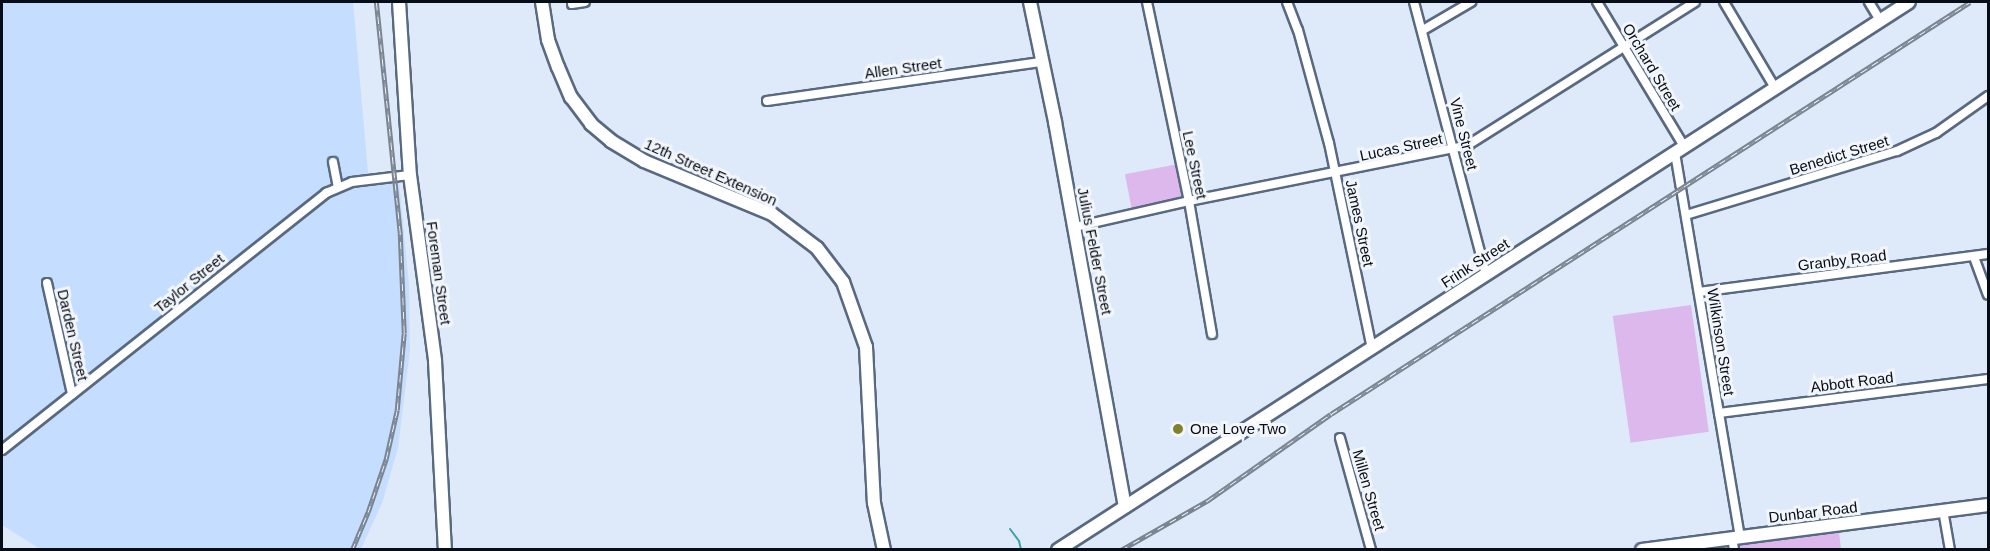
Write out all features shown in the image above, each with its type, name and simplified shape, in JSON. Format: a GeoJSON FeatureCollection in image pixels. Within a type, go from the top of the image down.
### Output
{"type":"FeatureCollection","features":[{"type":"Feature","properties":{"kind":"main road","name":"Foreman Street"},"geometry":{"type":"LineString","coordinates":[[399,2],[410,176],[435,361],[445,549]]}},
{"type":"Feature","properties":{"kind":"main road","name":"12th Street Extension"},"geometry":{"type":"LineString","coordinates":[[542,2],[548,40],[558,67],[571,97],[591,124],[611,141],[644,161],[772,214],[798,232],[831,264],[843,282],[866,347],[874,503],[884,549]]}},
{"type":"Feature","properties":{"kind":"main road","name":"Julius Felder Street"},"geometry":{"type":"LineString","coordinates":[[1030,2],[1075,227],[1125,507]]}},
{"type":"Feature","properties":{"kind":"main road","name":"Frink Street"},"geometry":{"type":"LineString","coordinates":[[1058,549],[1909,2]]}},
{"type":"Feature","properties":{"kind":"main road","name":"Dunbar Road"},"geometry":{"type":"LineString","coordinates":[[1642,549],[1735,541],[1989,505]]}},
{"type":"Feature","properties":{"kind":"street"},"geometry":{"type":"LineString","coordinates":[[572,4],[585,2]]}},
{"type":"Feature","properties":{"kind":"street","name":"Lee Street"},"geometry":{"type":"LineString","coordinates":[[1148,2],[1189,201],[1212,334]]}},
{"type":"Feature","properties":{"kind":"street","name":"James Street"},"geometry":{"type":"LineString","coordinates":[[1287,2],[1308,65],[1336,174],[1372,348]]}},
{"type":"Feature","properties":{"kind":"street","name":"Vine Street"},"geometry":{"type":"LineString","coordinates":[[1414,2],[1486,274]]}},
{"type":"Feature","properties":{"kind":"street"},"geometry":{"type":"LineString","coordinates":[[1423,30],[1471,2]]}},
{"type":"Feature","properties":{"kind":"street","name":"Orchard Street"},"geometry":{"type":"LineString","coordinates":[[1597,2],[1624,47],[1679,150]]}},
{"type":"Feature","properties":{"kind":"street","name":"Lucas Street"},"geometry":{"type":"LineString","coordinates":[[1075,227],[1189,201],[1336,174],[1454,149],[1476,142],[1695,2]]}},
{"type":"Feature","properties":{"kind":"street"},"geometry":{"type":"LineString","coordinates":[[1724,2],[1775,88]]}},
{"type":"Feature","properties":{"kind":"street"},"geometry":{"type":"LineString","coordinates":[[1869,2],[1880,20]]}},
{"type":"Feature","properties":{"kind":"street","name":"Allen Street"},"geometry":{"type":"LineString","coordinates":[[767,100],[1042,62]]}},
{"type":"Feature","properties":{"kind":"street","name":"Benedict Street"},"geometry":{"type":"LineString","coordinates":[[1686,215],[1898,151],[1936,133],[1989,96]]}},
{"type":"Feature","properties":{"kind":"street","name":"Wilkinson Street"},"geometry":{"type":"LineString","coordinates":[[1679,150],[1686,215],[1719,413],[1735,541]]}},
{"type":"Feature","properties":{"kind":"street"},"geometry":{"type":"LineString","coordinates":[[333,162],[338,187]]}},
{"type":"Feature","properties":{"kind":"street","name":"Taylor Street"},"geometry":{"type":"LineString","coordinates":[[2,450],[321,197],[338,187],[375,178],[410,176]]}},
{"type":"Feature","properties":{"kind":"street","name":"Granby Road"},"geometry":{"type":"LineString","coordinates":[[1699,292],[1989,254]]}},
{"type":"Feature","properties":{"kind":"street"},"geometry":{"type":"LineString","coordinates":[[1974,257],[1989,296]]}},
{"type":"Feature","properties":{"kind":"street","name":"Darden Street"},"geometry":{"type":"LineString","coordinates":[[47,283],[72,394]]}},
{"type":"Feature","properties":{"kind":"street","name":"Abbott Road"},"geometry":{"type":"LineString","coordinates":[[1719,413],[1989,379]]}},
{"type":"Feature","properties":{"kind":"street","name":"Millen Street"},"geometry":{"type":"LineString","coordinates":[[1340,438],[1361,506],[1371,549]]}},
{"type":"Feature","properties":{"kind":"street"},"geometry":{"type":"LineString","coordinates":[[1944,510],[1950,549]]}},
{"type":"Feature","properties":{"kind":"shaded area"},"geometry":{"type":"Polygon","coordinates":[[[2,2],[353,2],[369,184],[399,181],[409,286],[410,350],[398,448],[382,503],[361,549],[40,549],[2,525],[2,2]]]}},
{"type":"Feature","properties":{"kind":"shaded area"},"geometry":{"type":"Polygon","coordinates":[[[1178,164],[1185,199],[1132,210],[1125,174],[1178,164]]]}},
{"type":"Feature","properties":{"kind":"shaded area"},"geometry":{"type":"Polygon","coordinates":[[[1691,305],[1709,432],[1631,443],[1613,316],[1691,305]]]}},
{"type":"Feature","properties":{"kind":"shaded area"},"geometry":{"type":"Polygon","coordinates":[[[1838,524],[1841,549],[1734,549],[1732,537],[1838,524]]]}},
{"type":"Feature","properties":{"kind":"waterway"},"geometry":{"type":"LineString","coordinates":[[1010,529],[1019,541],[1021,550]]}},
{"type":"Feature","properties":{"kind":"railway"},"geometry":{"type":"LineString","coordinates":[[352,550],[386,459],[397,410],[404,333],[400,233],[376,2]]}},
{"type":"Feature","properties":{"kind":"railway"},"geometry":{"type":"LineString","coordinates":[[1121,550],[1207,501],[1331,414],[1970,2]]}},
{"type":"Feature","properties":{"kind":"place","name":"One Love Two"},"geometry":{"type":"Point","coordinates":[1178,429]}}]}
